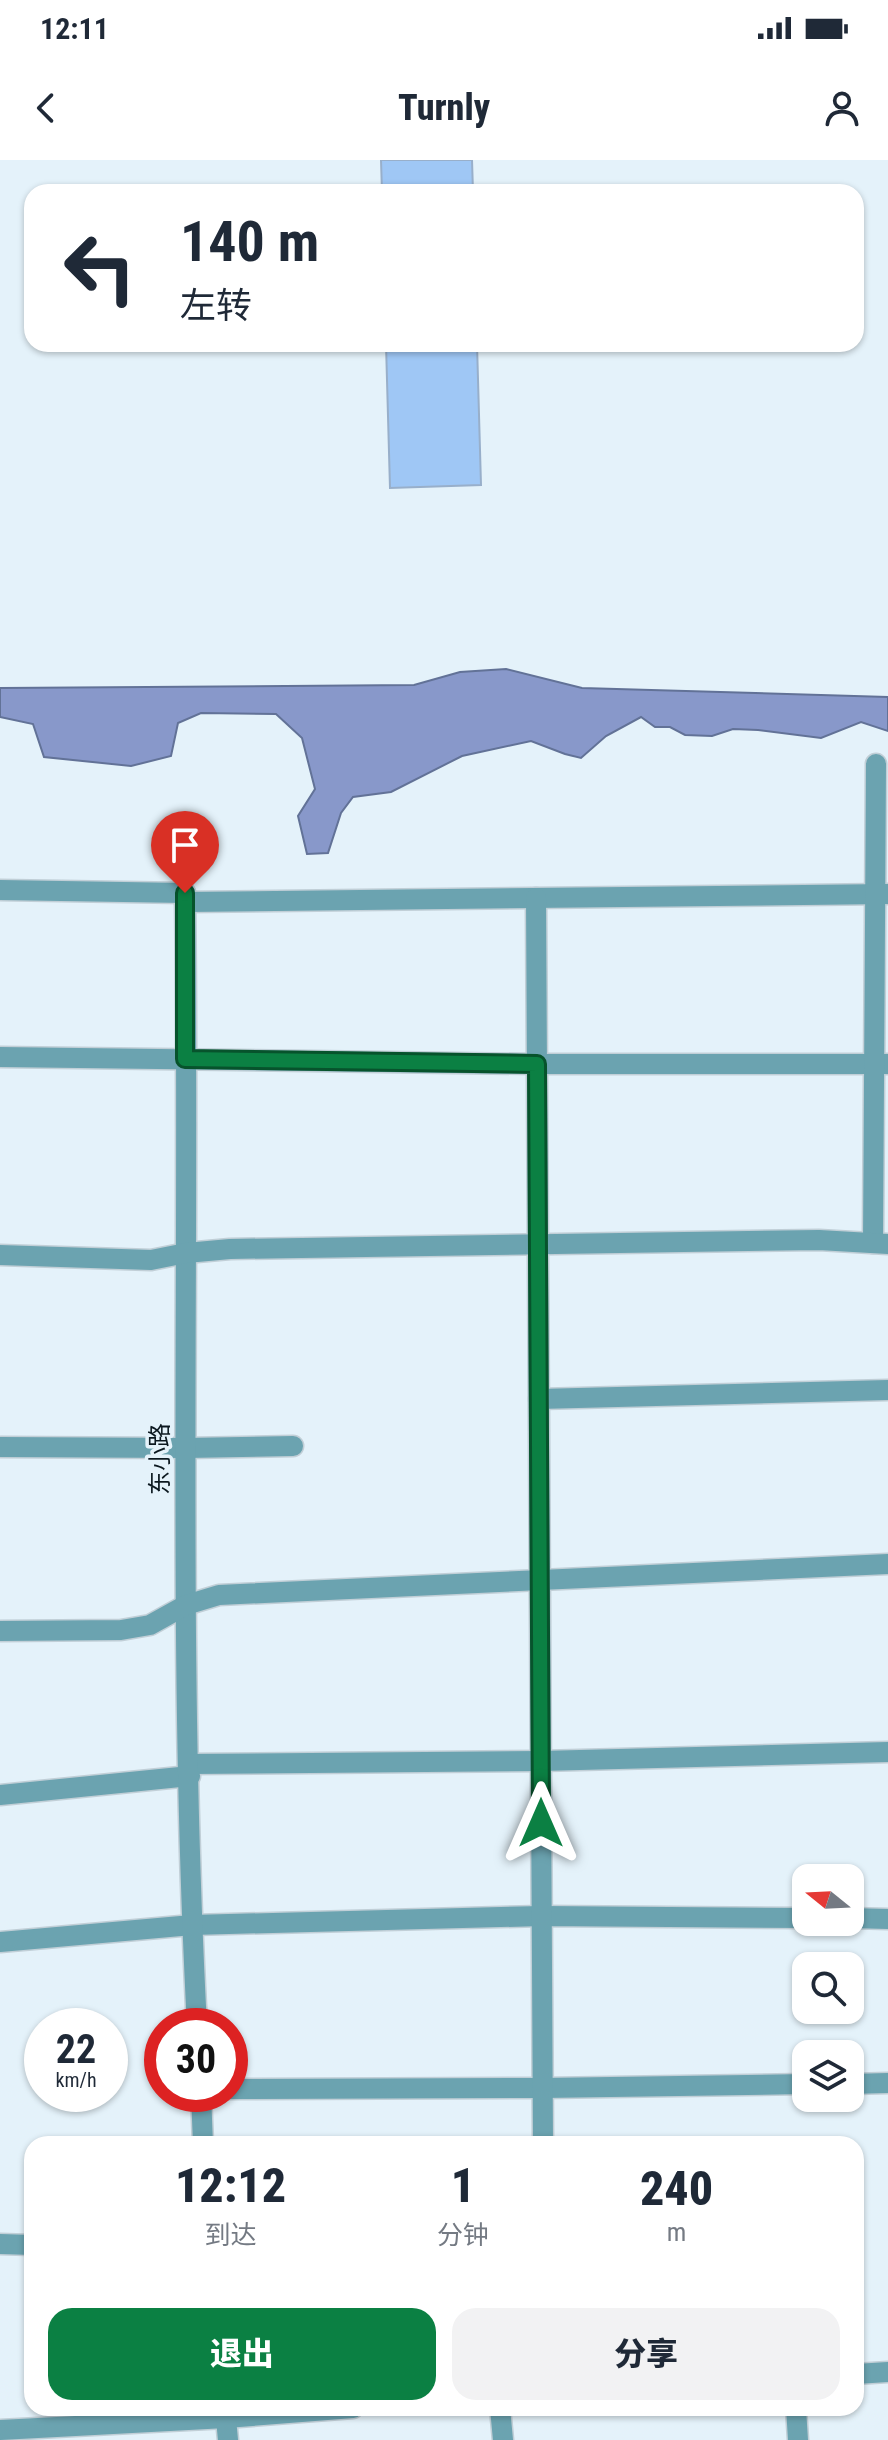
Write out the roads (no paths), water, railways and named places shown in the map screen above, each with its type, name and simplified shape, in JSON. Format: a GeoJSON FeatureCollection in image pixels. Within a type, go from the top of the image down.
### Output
{"type":"FeatureCollection","features":[{"type":"Feature","properties":{"kind":"street"},"geometry":{"type":"LineString","coordinates":[[0,1255],[151,1260],[230,1249],[819,1240],[881,1243],[882,894],[876,764]]}},
{"type":"Feature","properties":{"kind":"street"},"geometry":{"type":"LineString","coordinates":[[0,890],[185,897],[536,898],[882,894]]}},
{"type":"Feature","properties":{"kind":"street","name":"东小路"},"geometry":{"type":"LineString","coordinates":[[185,897],[186,1605],[196,2008]]}},
{"type":"Feature","properties":{"kind":"street"},"geometry":{"type":"LineString","coordinates":[[536,898],[543,2136]]}},
{"type":"Feature","properties":{"kind":"street"},"geometry":{"type":"LineString","coordinates":[[0,1057],[537,1064],[881,1064]]}},
{"type":"Feature","properties":{"kind":"street"},"geometry":{"type":"LineString","coordinates":[[539,1399],[888,1390]]}},
{"type":"Feature","properties":{"kind":"street"},"geometry":{"type":"LineString","coordinates":[[0,1447],[293,1446]]}},
{"type":"Feature","properties":{"kind":"street"},"geometry":{"type":"LineString","coordinates":[[0,1631],[121,1630],[150,1625],[186,1605],[219,1595],[888,1564]]}},
{"type":"Feature","properties":{"kind":"street"},"geometry":{"type":"LineString","coordinates":[[0,1795],[190,1770],[888,1752]]}},
{"type":"Feature","properties":{"kind":"street"},"geometry":{"type":"LineString","coordinates":[[0,1942],[192,1925],[542,1916],[792,1918]]}},
{"type":"Feature","properties":{"kind":"street"},"geometry":{"type":"LineString","coordinates":[[864,1918],[888,1919]]}},
{"type":"Feature","properties":{"kind":"street"},"geometry":{"type":"LineString","coordinates":[[864,2084],[888,2083]]}},
{"type":"Feature","properties":{"kind":"street"},"geometry":{"type":"LineString","coordinates":[[248,2089],[792,2084]]}},
{"type":"Feature","properties":{"kind":"street"},"geometry":{"type":"LineString","coordinates":[[202,2112],[203,2136]]}},
{"type":"Feature","properties":{"kind":"street"},"geometry":{"type":"LineString","coordinates":[[0,2244],[24,2245]]}},
{"type":"Feature","properties":{"kind":"street"},"geometry":{"type":"LineString","coordinates":[[864,2374],[888,2372]]}},
{"type":"Feature","properties":{"kind":"street"},"geometry":{"type":"LineString","coordinates":[[0,2430],[185,2416]]}},
{"type":"Feature","properties":{"kind":"street"},"geometry":{"type":"LineString","coordinates":[[225,2416],[228,2440]]}},
{"type":"Feature","properties":{"kind":"street"},"geometry":{"type":"LineString","coordinates":[[501,2416],[503,2440]]}},
{"type":"Feature","properties":{"kind":"street"},"geometry":{"type":"LineString","coordinates":[[796,2416],[798,2440]]}},
{"type":"Feature","properties":{"kind":"water"},"geometry":{"type":"Polygon","coordinates":[[[506,669],[582,688],[888,697],[888,731],[861,722],[821,738],[733,729],[712,736],[685,735],[670,727],[655,727],[641,717],[606,736],[581,758],[531,741],[462,756],[391,792],[353,797],[341,813],[328,853],[307,854],[298,816],[315,789],[302,738],[276,714],[201,713],[178,723],[171,756],[131,766],[44,757],[33,724],[0,717],[0,688],[414,685],[460,672],[506,669]]]}}]}
